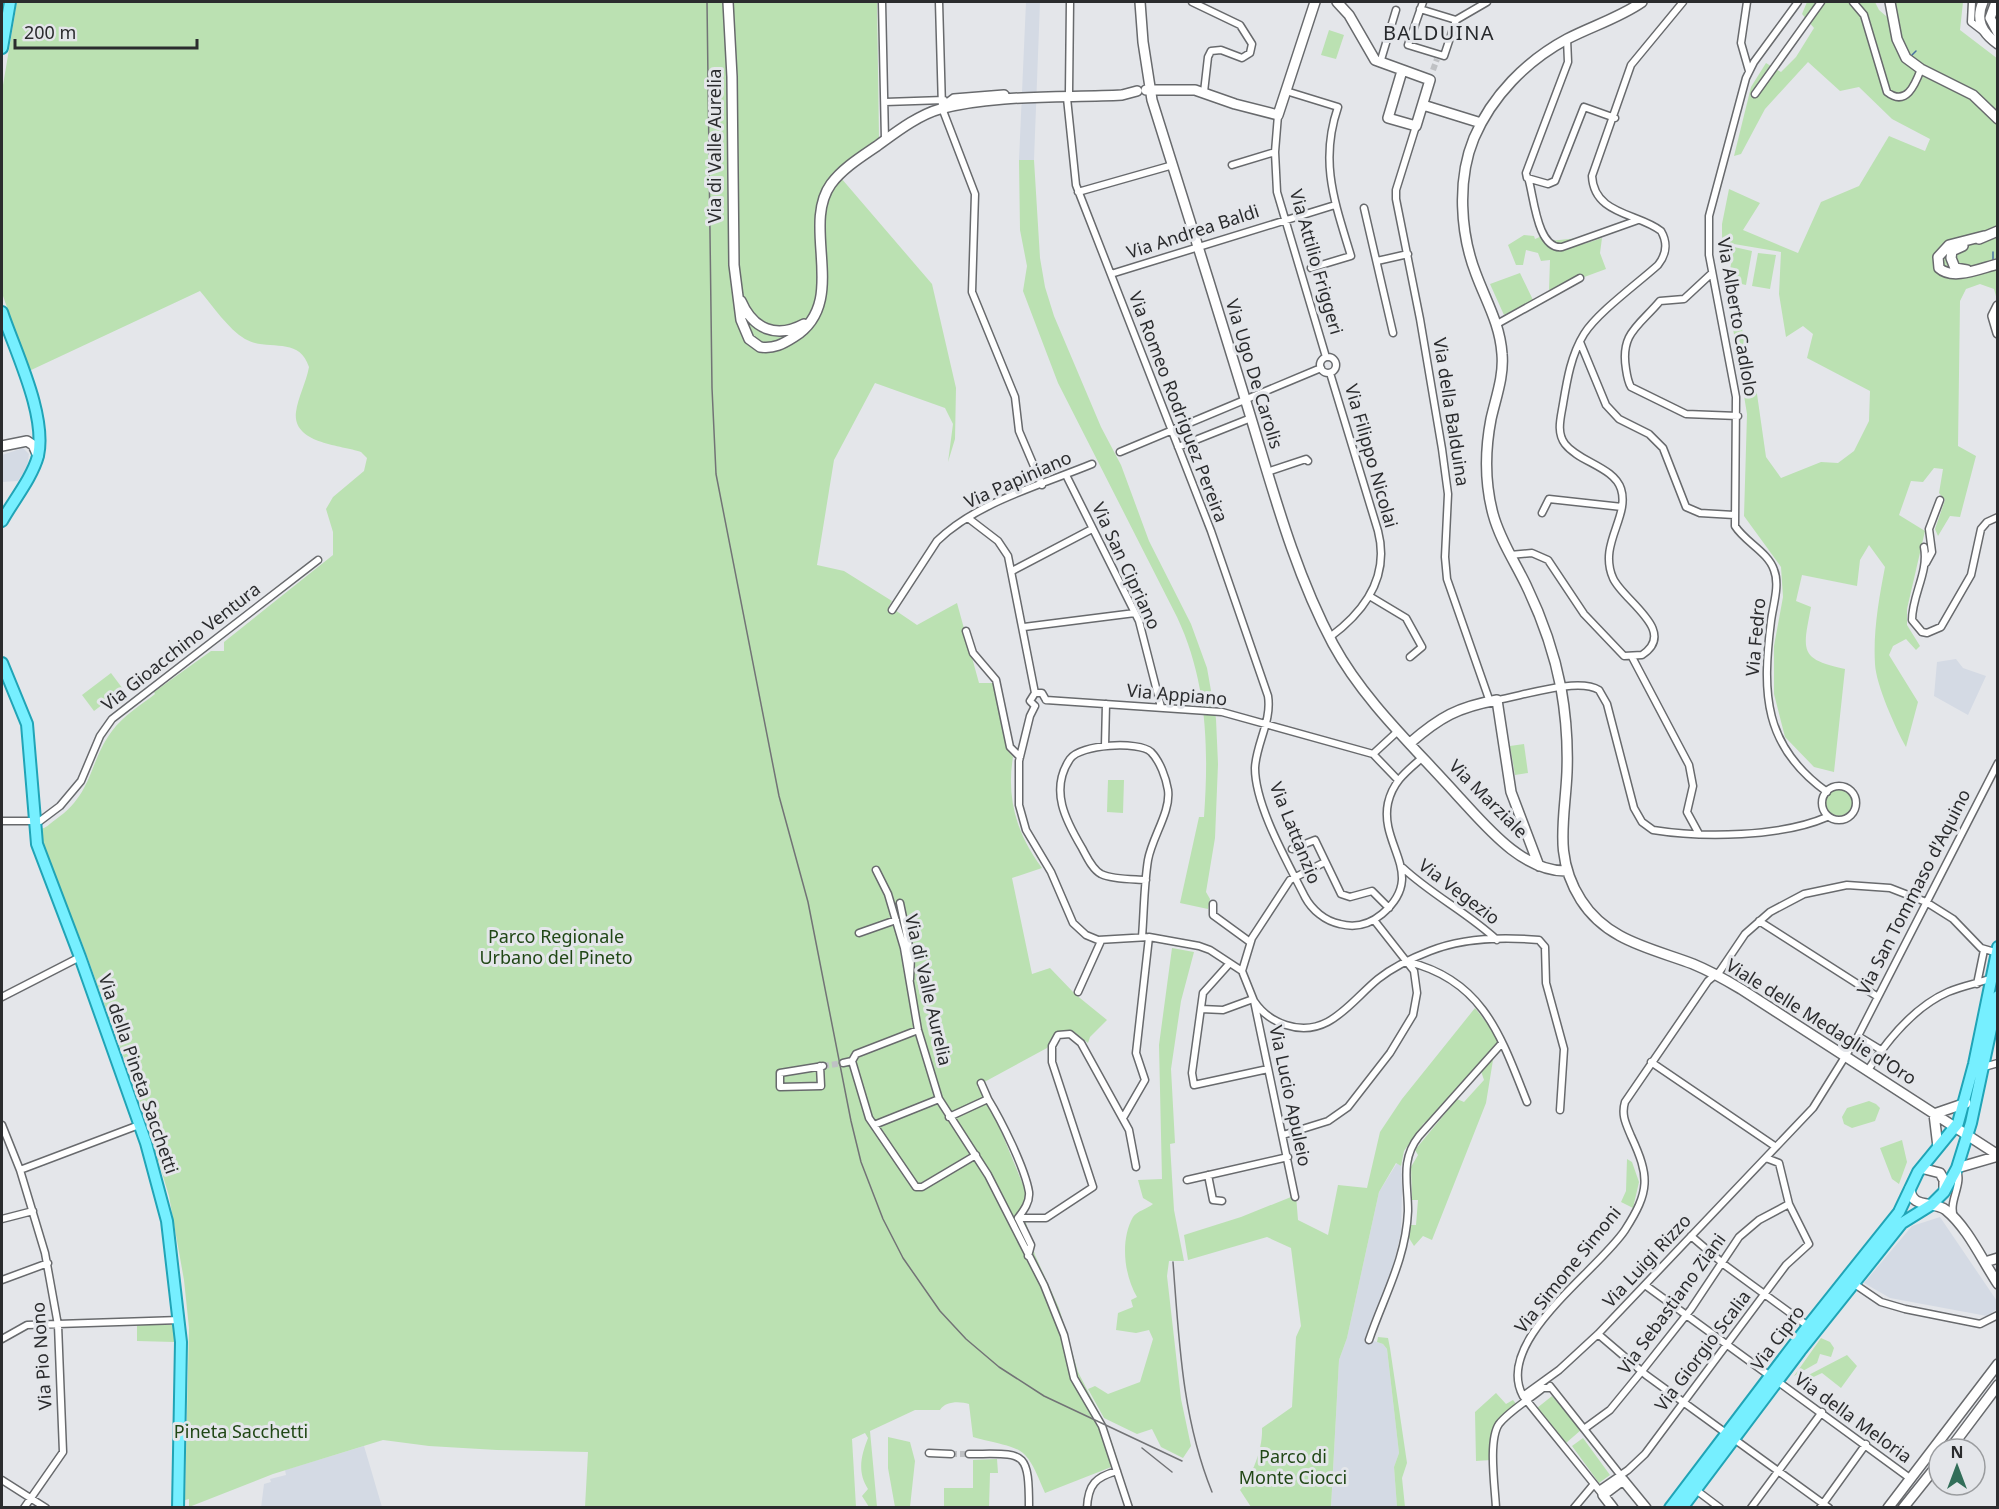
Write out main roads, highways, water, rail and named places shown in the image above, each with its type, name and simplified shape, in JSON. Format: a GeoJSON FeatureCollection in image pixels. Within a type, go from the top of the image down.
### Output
{"type":"FeatureCollection","features":[{"type":"Feature","properties":{"kind":"main road"},"geometry":{"type":"LineString","coordinates":[[2,48],[10,2]]}},
{"type":"Feature","properties":{"kind":"main road"},"geometry":{"type":"LineString","coordinates":[[2,312],[33,403],[38,435],[38,456],[2,520]]}},
{"type":"Feature","properties":{"kind":"main road","name":"Via della Pineta Sacchetti"},"geometry":{"type":"LineString","coordinates":[[2,663],[27,724],[33,820],[39,849],[139,1125],[167,1221],[180,1320],[177,1508]]}},
{"type":"Feature","properties":{"kind":"main road"},"geometry":{"type":"LineString","coordinates":[[1994,978],[1997,950]]}},
{"type":"Feature","properties":{"kind":"main road","name":"Via Cipro"},"geometry":{"type":"LineString","coordinates":[[1774,1378],[1808,1326],[1899,1212],[1921,1168],[1955,1127],[1966,1103],[1994,978]]}},
{"type":"Feature","properties":{"kind":"main road","name":"Via Cipro"},"geometry":{"type":"LineString","coordinates":[[1682,1508],[1774,1378],[1902,1223],[1931,1205],[1944,1192],[1957,1168],[1967,1136],[1998,996]]}},
{"type":"Feature","properties":{"kind":"main road","name":"Via Cipro"},"geometry":{"type":"LineString","coordinates":[[1670,1508],[1731,1436]]}},
{"type":"Feature","properties":{"kind":"waterway"},"geometry":{"type":"LineString","coordinates":[[1910,57],[1916,51]]}},
{"type":"Feature","properties":{"kind":"waterway"},"geometry":{"type":"LineString","coordinates":[[1993,252],[1993,260]]}},
{"type":"Feature","properties":{"kind":"tunnel"},"geometry":{"type":"LineString","coordinates":[[1433,70],[1437,59]]}},
{"type":"Feature","properties":{"kind":"tunnel"},"geometry":{"type":"LineString","coordinates":[[823,1066],[843,1063]]}},
{"type":"Feature","properties":{"kind":"tunnel"},"geometry":{"type":"LineString","coordinates":[[951,1454],[969,1454]]}},
{"type":"Feature","properties":{"kind":"railway"},"geometry":{"type":"LineString","coordinates":[[707,2],[712,388],[716,474],[779,796],[808,902],[861,1162],[883,1219],[903,1258],[940,1311],[966,1339],[999,1367],[1044,1396],[1182,1461]]}},
{"type":"Feature","properties":{"kind":"railway"},"geometry":{"type":"LineString","coordinates":[[1173,1262],[1180,1350],[1188,1407],[1194,1436],[1212,1492]]}},
{"type":"Feature","properties":{"kind":"railway"},"geometry":{"type":"LineString","coordinates":[[1142,1448],[1172,1472]]}},
{"type":"Feature","properties":{"kind":"district","name":"BALDUINA"},"geometry":{"type":"Point","coordinates":[1439,33]}},
{"type":"Feature","properties":{"kind":"park label","name":"Parco Regionale Urbano del Pineto"},"geometry":{"type":"Point","coordinates":[556,947]}},
{"type":"Feature","properties":{"kind":"park label","name":"Pineta Sacchetti"},"geometry":{"type":"Point","coordinates":[241,1432]}},
{"type":"Feature","properties":{"kind":"park label","name":"Parco di Monte Ciocci"},"geometry":{"type":"Point","coordinates":[1293,1467]}}]}
